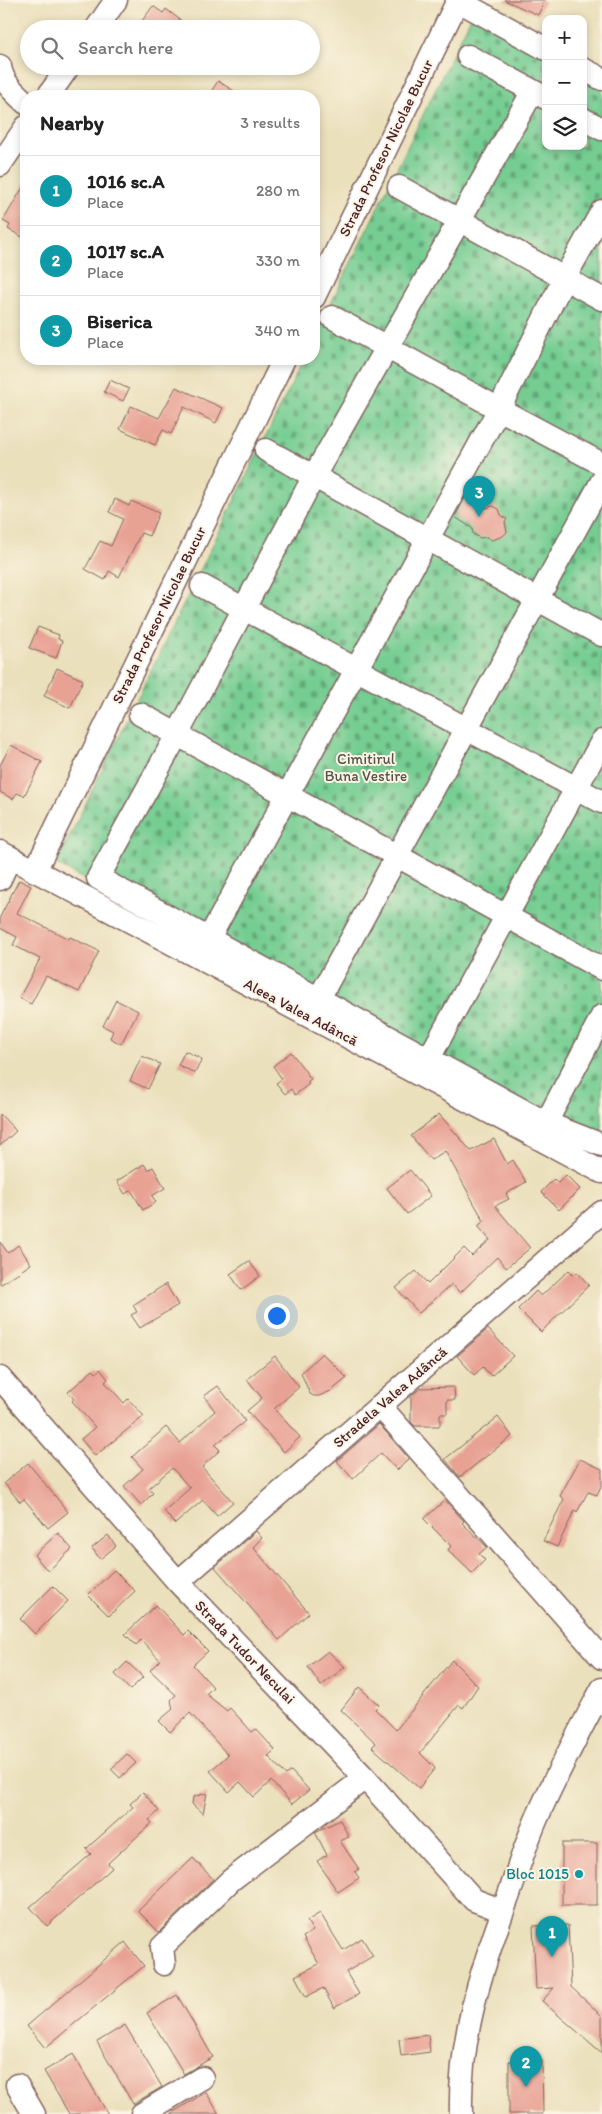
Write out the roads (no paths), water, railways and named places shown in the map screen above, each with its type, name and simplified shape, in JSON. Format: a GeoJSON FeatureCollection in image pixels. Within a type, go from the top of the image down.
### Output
{"type":"FeatureCollection","features":[{"type":"Feature","properties":{"kind":"street"},"geometry":{"type":"LineString","coordinates":[[102,20],[116,0]]}},
{"type":"Feature","properties":{"kind":"street"},"geometry":{"type":"LineString","coordinates":[[458,0],[542,46]]}},
{"type":"Feature","properties":{"kind":"street","name":"Strada Profesor Nicolae Bucur"},"geometry":{"type":"LineString","coordinates":[[320,285],[458,0]]}},
{"type":"Feature","properties":{"kind":"street"},"geometry":{"type":"LineString","coordinates":[[468,56],[539,95],[459,220],[386,348],[314,476],[98,878],[208,940],[546,1123],[602,1144]]}},
{"type":"Feature","properties":{"kind":"street"},"geometry":{"type":"LineString","coordinates":[[0,66],[1,73],[11,89],[20,97]]}},
{"type":"Feature","properties":{"kind":"street"},"geometry":{"type":"LineString","coordinates":[[587,71],[602,79]]}},
{"type":"Feature","properties":{"kind":"street"},"geometry":{"type":"LineString","coordinates":[[52,90],[63,75]]}},
{"type":"Feature","properties":{"kind":"street"},"geometry":{"type":"LineString","coordinates":[[587,121],[602,129]]}},
{"type":"Feature","properties":{"kind":"street"},"geometry":{"type":"LineString","coordinates":[[0,164],[20,136]]}},
{"type":"Feature","properties":{"kind":"street"},"geometry":{"type":"LineString","coordinates":[[399,187],[602,299]]}},
{"type":"Feature","properties":{"kind":"street"},"geometry":{"type":"LineString","coordinates":[[208,940],[357,670],[426,539],[499,409],[564,279],[602,211]]}},
{"type":"Feature","properties":{"kind":"street"},"geometry":{"type":"LineString","coordinates":[[332,317],[602,464]]}},
{"type":"Feature","properties":{"kind":"street","name":"Strada Profesor Nicolae Bucur"},"geometry":{"type":"LineString","coordinates":[[35,872],[281,365]]}},
{"type":"Feature","properties":{"kind":"street"},"geometry":{"type":"LineString","coordinates":[[266,450],[426,539],[538,598],[602,635]]}},
{"type":"Feature","properties":{"kind":"street"},"geometry":{"type":"LineString","coordinates":[[318,1000],[602,481]]}},
{"type":"Feature","properties":{"kind":"street"},"geometry":{"type":"LineString","coordinates":[[202,586],[245,607],[357,670],[602,802]]}},
{"type":"Feature","properties":{"kind":"street"},"geometry":{"type":"LineString","coordinates":[[140,714],[289,794],[396,857],[602,969]]}},
{"type":"Feature","properties":{"kind":"street"},"geometry":{"type":"LineString","coordinates":[[428,1060],[602,741]]}},
{"type":"Feature","properties":{"kind":"street"},"geometry":{"type":"LineString","coordinates":[[0,879],[5,854]]}},
{"type":"Feature","properties":{"kind":"street","name":"Aleea Valea Adâncă"},"geometry":{"type":"LineString","coordinates":[[5,854],[35,872],[602,1172]]}},
{"type":"Feature","properties":{"kind":"street"},"geometry":{"type":"LineString","coordinates":[[546,1123],[602,1016]]}},
{"type":"Feature","properties":{"kind":"street","name":"Stradela Valea Adâncă"},"geometry":{"type":"LineString","coordinates":[[178,1582],[602,1212]]}},
{"type":"Feature","properties":{"kind":"street","name":"Strada Tudor Neculai"},"geometry":{"type":"LineString","coordinates":[[0,1378],[178,1582],[365,1778],[474,1900],[502,1911]]}},
{"type":"Feature","properties":{"kind":"street"},"geometry":{"type":"LineString","coordinates":[[380,1406],[602,1658]]}},
{"type":"Feature","properties":{"kind":"street"},"geometry":{"type":"LineString","coordinates":[[461,2114],[463,2052],[473,1998],[502,1911],[536,1820],[566,1756],[602,1689]]}},
{"type":"Feature","properties":{"kind":"street"},"geometry":{"type":"LineString","coordinates":[[164,1964],[162,1946],[231,1880],[365,1778]]}},
{"type":"Feature","properties":{"kind":"street"},"geometry":{"type":"LineString","coordinates":[[142,2114],[202,2078]]}},
{"type":"Feature","properties":{"kind":"street"},"geometry":{"type":"LineString","coordinates":[[17,2085],[34,2114]]}},
{"type":"Feature","properties":{"kind":"place","name":"Biserica"},"geometry":{"type":"Point","coordinates":[479,517]}},
{"type":"Feature","properties":{"kind":"place","name":"Bloc 1015"},"geometry":{"type":"Point","coordinates":[579,1874]}},
{"type":"Feature","properties":{"kind":"place","name":"1016 sc.A"},"geometry":{"type":"Point","coordinates":[552,1957]}},
{"type":"Feature","properties":{"kind":"place","name":"1017 sc.A"},"geometry":{"type":"Point","coordinates":[526,2087]}},
{"type":"Feature","properties":{"kind":"park label","name":"Cimitirul Buna Vestire"},"geometry":{"type":"Point","coordinates":[366,768]}}]}
